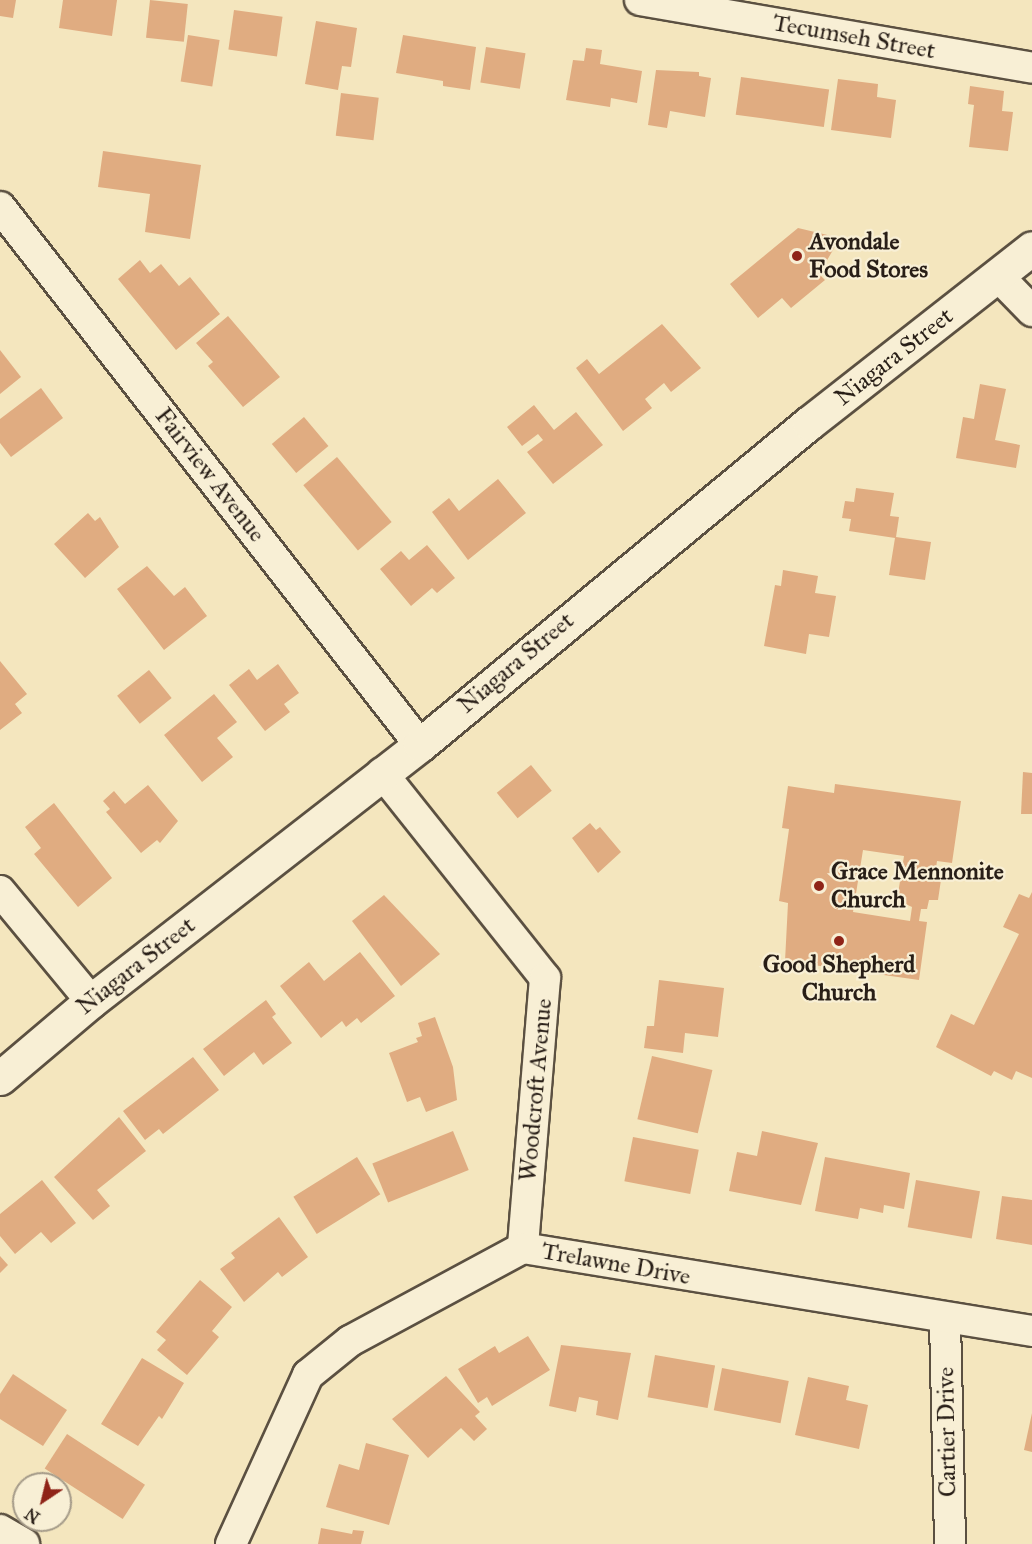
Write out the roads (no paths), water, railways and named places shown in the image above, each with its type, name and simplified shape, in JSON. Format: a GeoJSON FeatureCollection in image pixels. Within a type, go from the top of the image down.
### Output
{"type":"FeatureCollection","features":[{"type":"Feature","properties":{"kind":"main road","name":"Niagara Street"},"geometry":{"type":"LineString","coordinates":[[0,1078],[91,1001],[420,745],[782,445],[1032,248]]}},
{"type":"Feature","properties":{"kind":"street","name":"Tecumseh Street"},"geometry":{"type":"LineString","coordinates":[[640,0],[1032,68]]}},
{"type":"Feature","properties":{"kind":"street","name":"Fairview Avenue"},"geometry":{"type":"LineString","coordinates":[[0,207],[420,745]]}},
{"type":"Feature","properties":{"kind":"street"},"geometry":{"type":"LineString","coordinates":[[998,276],[1032,311]]}},
{"type":"Feature","properties":{"kind":"street","name":"Woodcroft Avenue"},"geometry":{"type":"LineString","coordinates":[[382,773],[545,978],[523,1248]]}},
{"type":"Feature","properties":{"kind":"street"},"geometry":{"type":"LineString","coordinates":[[0,891],[91,1001]]}},
{"type":"Feature","properties":{"kind":"street","name":"Trelawne Drive"},"geometry":{"type":"LineString","coordinates":[[231,1544],[308,1375],[350,1341],[523,1248],[945,1320],[1032,1332]]}},
{"type":"Feature","properties":{"kind":"street","name":"Cartier Drive"},"geometry":{"type":"LineString","coordinates":[[945,1320],[950,1544]]}},
{"type":"Feature","properties":{"kind":"street"},"geometry":{"type":"LineString","coordinates":[[0,1530],[24,1544]]}},
{"type":"Feature","properties":{"kind":"place","name":"Avondale Food Stores"},"geometry":{"type":"Point","coordinates":[797,256]}},
{"type":"Feature","properties":{"kind":"place","name":"Grace Mennonite Church"},"geometry":{"type":"Point","coordinates":[819,886]}},
{"type":"Feature","properties":{"kind":"place","name":"Good Shepherd Church"},"geometry":{"type":"Point","coordinates":[839,941]}}]}
